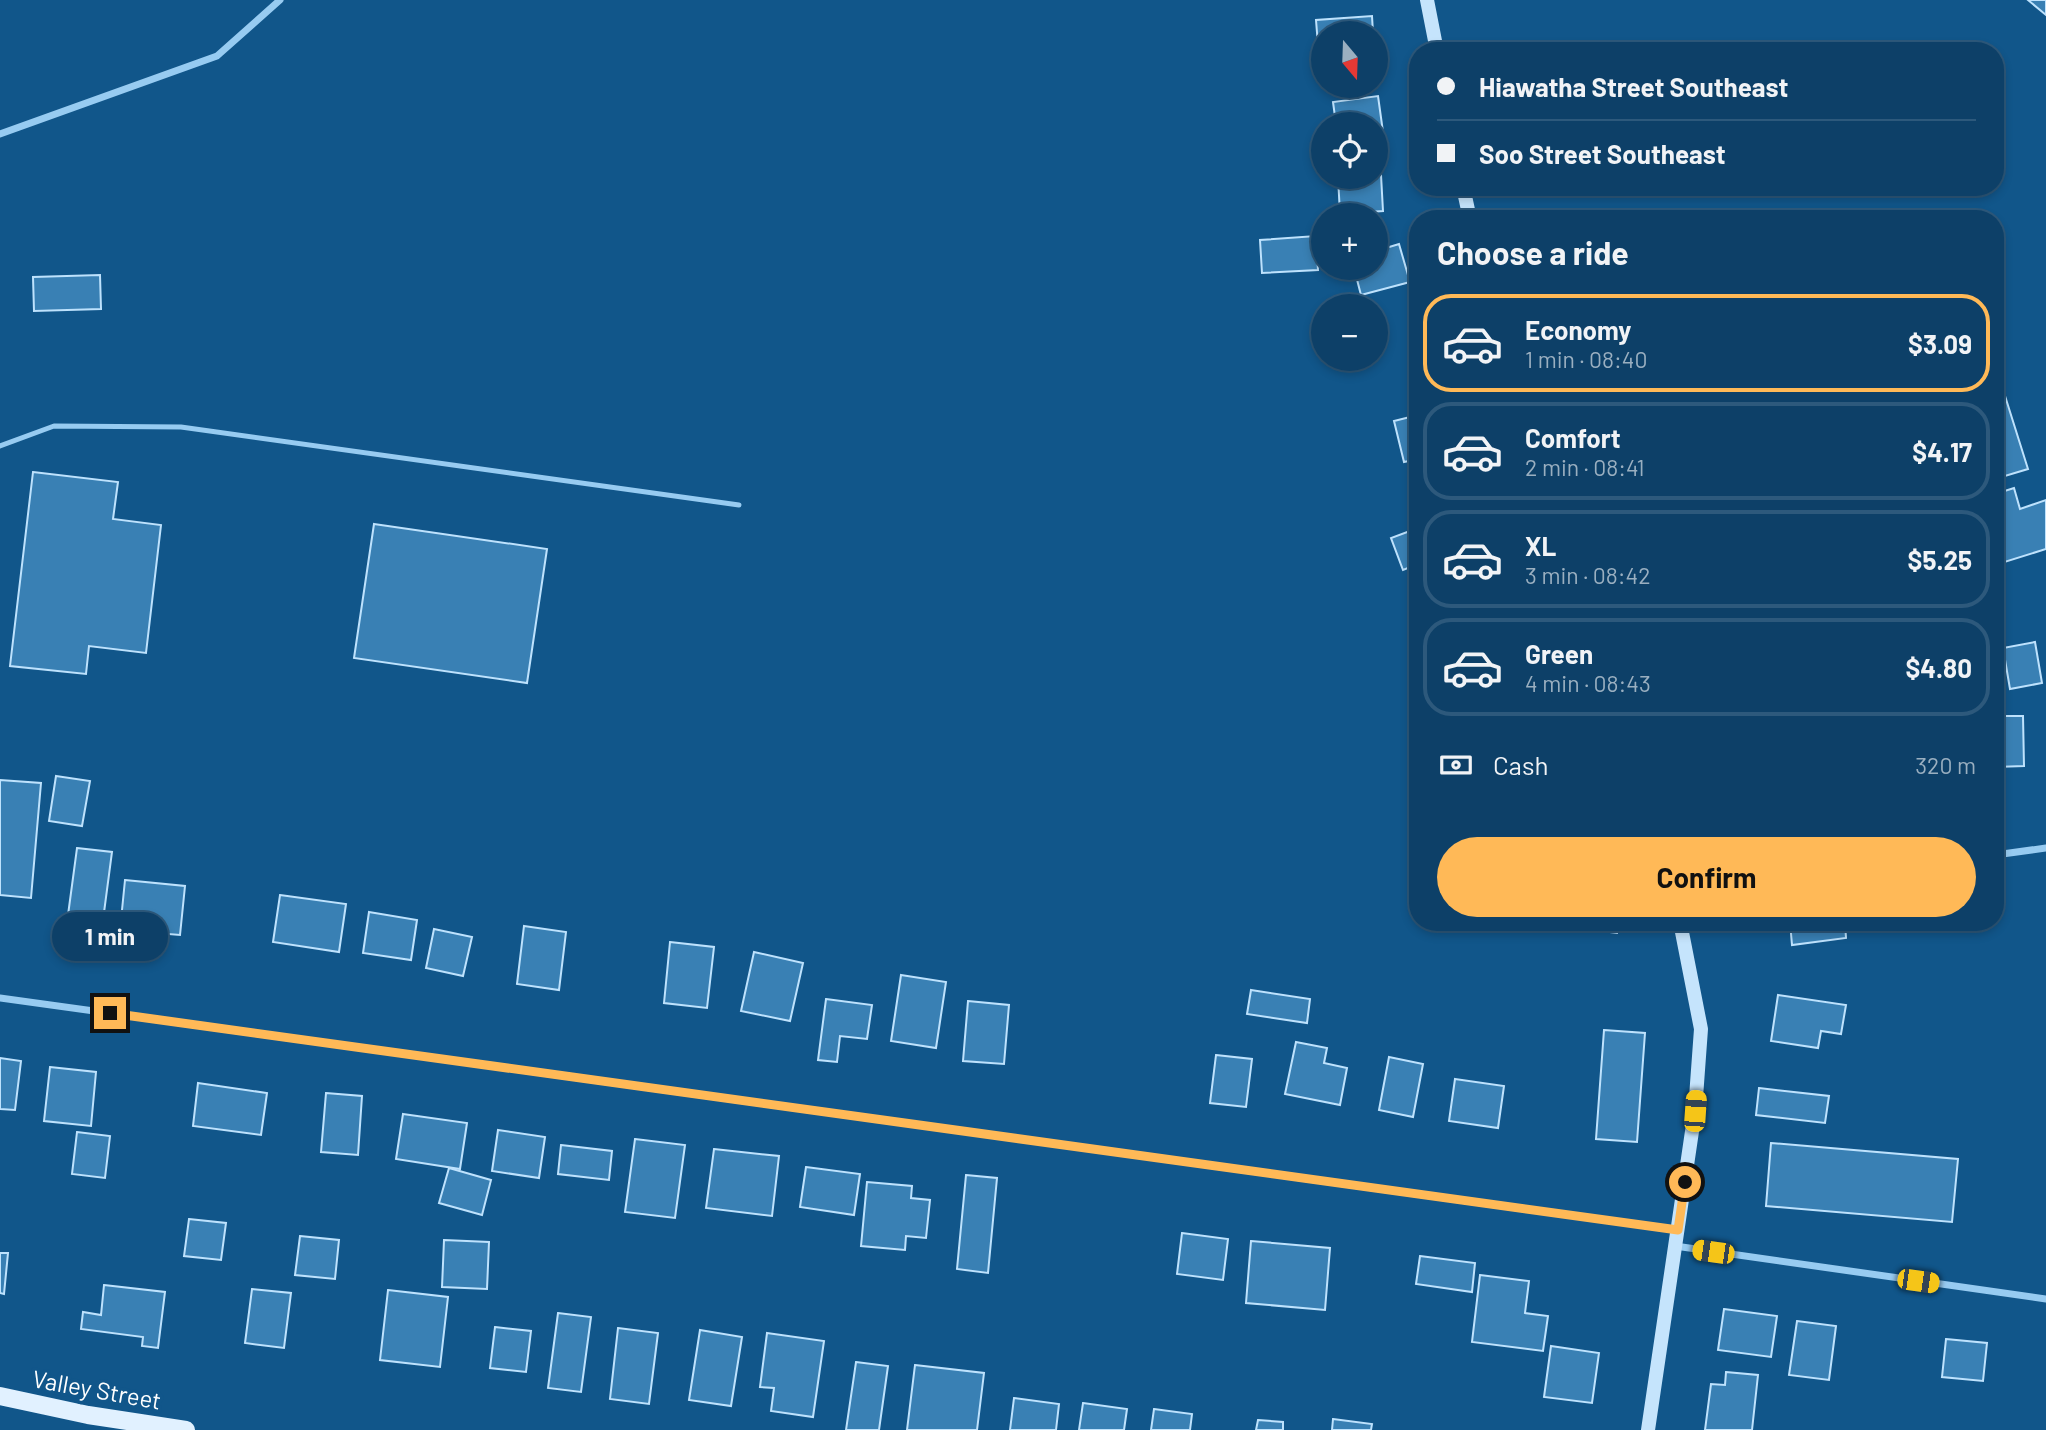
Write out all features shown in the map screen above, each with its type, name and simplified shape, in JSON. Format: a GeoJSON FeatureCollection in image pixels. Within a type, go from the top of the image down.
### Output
{"type":"FeatureCollection","features":[{"type":"Feature","properties":{"kind":"main road","name":"Valley Street"},"geometry":{"type":"LineString","coordinates":[[0,1396],[88,1415],[186,1430]]}},
{"type":"Feature","properties":{"kind":"street"},"geometry":{"type":"LineString","coordinates":[[0,134],[217,56],[279,0]]}},
{"type":"Feature","properties":{"kind":"street"},"geometry":{"type":"LineString","coordinates":[[1427,0],[1435,42]]}},
{"type":"Feature","properties":{"kind":"street"},"geometry":{"type":"LineString","coordinates":[[2004,854],[2046,848]]}},
{"type":"Feature","properties":{"kind":"street"},"geometry":{"type":"LineString","coordinates":[[1648,1430],[1695,1111],[1700,1029],[1682,931]]}},
{"type":"Feature","properties":{"kind":"street"},"geometry":{"type":"LineString","coordinates":[[0,998],[1678,1230]]}},
{"type":"Feature","properties":{"kind":"street"},"geometry":{"type":"LineString","coordinates":[[1675,1246],[2046,1299]]}},
{"type":"Feature","properties":{"kind":"lane"},"geometry":{"type":"LineString","coordinates":[[0,446],[54,426],[181,427],[739,505]]}},
{"type":"Feature","properties":{"kind":"building"},"geometry":{"type":"Polygon","coordinates":[[[2028,0],[2046,0],[2046,15],[2028,0]]]}},
{"type":"Feature","properties":{"kind":"building"},"geometry":{"type":"Polygon","coordinates":[[[1372,16],[1372,21],[1316,21],[1372,16]]]}},
{"type":"Feature","properties":{"kind":"building"},"geometry":{"type":"Polygon","coordinates":[[[1378,98],[1380,112],[1334,112],[1333,102],[1378,98]]]}},
{"type":"Feature","properties":{"kind":"building"},"geometry":{"type":"Polygon","coordinates":[[[1339,189],[1382,189],[1383,203],[1339,203],[1339,189]]]}},
{"type":"Feature","properties":{"kind":"building"},"geometry":{"type":"Polygon","coordinates":[[[1311,236],[1311,270],[1262,273],[1260,240],[1311,236]]]}},
{"type":"Feature","properties":{"kind":"building"},"geometry":{"type":"Polygon","coordinates":[[[1399,244],[1409,282],[1361,294],[1357,280],[1388,280],[1388,247],[1399,244]]]}},
{"type":"Feature","properties":{"kind":"building"},"geometry":{"type":"Polygon","coordinates":[[[100,275],[101,309],[34,311],[33,277],[100,275]]]}},
{"type":"Feature","properties":{"kind":"building"},"geometry":{"type":"Polygon","coordinates":[[[2004,393],[2028,469],[2004,476],[2004,393]]]}},
{"type":"Feature","properties":{"kind":"building"},"geometry":{"type":"Polygon","coordinates":[[[1409,417],[1409,461],[1404,462],[1394,421],[1409,417]]]}},
{"type":"Feature","properties":{"kind":"building"},"geometry":{"type":"Polygon","coordinates":[[[33,472],[118,482],[113,519],[161,525],[146,653],[89,646],[86,674],[10,666],[33,472]]]}},
{"type":"Feature","properties":{"kind":"building"},"geometry":{"type":"Polygon","coordinates":[[[2014,488],[2020,509],[2046,500],[2046,549],[2004,562],[2004,491],[2014,488]]]}},
{"type":"Feature","properties":{"kind":"building"},"geometry":{"type":"Polygon","coordinates":[[[374,524],[547,549],[527,683],[354,658],[374,524]]]}},
{"type":"Feature","properties":{"kind":"building"},"geometry":{"type":"Polygon","coordinates":[[[1409,531],[1409,568],[1403,570],[1391,538],[1409,531]]]}},
{"type":"Feature","properties":{"kind":"building"},"geometry":{"type":"Polygon","coordinates":[[[2035,642],[2042,683],[2010,689],[2004,648],[2035,642]]]}},
{"type":"Feature","properties":{"kind":"building"},"geometry":{"type":"Polygon","coordinates":[[[2004,716],[2023,716],[2024,766],[2004,767],[2004,716]]]}},
{"type":"Feature","properties":{"kind":"building"},"geometry":{"type":"Polygon","coordinates":[[[56,776],[90,781],[82,826],[49,821],[56,776]]]}},
{"type":"Feature","properties":{"kind":"building"},"geometry":{"type":"Polygon","coordinates":[[[0,780],[41,783],[31,898],[0,895],[0,780]]]}},
{"type":"Feature","properties":{"kind":"building"},"geometry":{"type":"Polygon","coordinates":[[[77,848],[112,852],[103,920],[68,915],[77,848]]]}},
{"type":"Feature","properties":{"kind":"building"},"geometry":{"type":"Polygon","coordinates":[[[125,880],[185,886],[180,935],[120,930],[125,880]]]}},
{"type":"Feature","properties":{"kind":"building"},"geometry":{"type":"Polygon","coordinates":[[[280,895],[346,904],[339,952],[273,942],[280,895]]]}},
{"type":"Feature","properties":{"kind":"building"},"geometry":{"type":"Polygon","coordinates":[[[369,912],[417,920],[411,960],[363,953],[369,912]]]}},
{"type":"Feature","properties":{"kind":"building"},"geometry":{"type":"Polygon","coordinates":[[[524,926],[566,932],[559,990],[517,984],[524,926]]]}},
{"type":"Feature","properties":{"kind":"building"},"geometry":{"type":"Polygon","coordinates":[[[434,929],[472,937],[463,976],[426,968],[434,929]]]}},
{"type":"Feature","properties":{"kind":"building"},"geometry":{"type":"Polygon","coordinates":[[[1791,931],[1846,931],[1846,938],[1792,945],[1791,931]]]}},
{"type":"Feature","properties":{"kind":"building"},"geometry":{"type":"Polygon","coordinates":[[[670,942],[714,947],[707,1008],[664,1003],[670,942]]]}},
{"type":"Feature","properties":{"kind":"building"},"geometry":{"type":"Polygon","coordinates":[[[754,952],[803,963],[790,1021],[741,1011],[754,952]]]}},
{"type":"Feature","properties":{"kind":"building"},"geometry":{"type":"Polygon","coordinates":[[[901,975],[946,982],[936,1048],[891,1041],[901,975]]]}},
{"type":"Feature","properties":{"kind":"building"},"geometry":{"type":"Polygon","coordinates":[[[1251,990],[1310,999],[1307,1023],[1247,1014],[1251,990]]]}},
{"type":"Feature","properties":{"kind":"building"},"geometry":{"type":"Polygon","coordinates":[[[1778,995],[1846,1005],[1841,1034],[1821,1031],[1818,1048],[1771,1041],[1778,995]]]}},
{"type":"Feature","properties":{"kind":"building"},"geometry":{"type":"Polygon","coordinates":[[[826,999],[872,1005],[867,1039],[840,1036],[837,1062],[818,1060],[826,999]]]}},
{"type":"Feature","properties":{"kind":"building"},"geometry":{"type":"Polygon","coordinates":[[[968,1001],[1009,1005],[1004,1064],[963,1061],[968,1001]]]}},
{"type":"Feature","properties":{"kind":"building"},"geometry":{"type":"Polygon","coordinates":[[[1604,1030],[1645,1033],[1637,1142],[1596,1139],[1604,1030]]]}},
{"type":"Feature","properties":{"kind":"building"},"geometry":{"type":"Polygon","coordinates":[[[1296,1042],[1327,1048],[1324,1063],[1347,1068],[1340,1105],[1285,1094],[1296,1042]]]}},
{"type":"Feature","properties":{"kind":"building"},"geometry":{"type":"Polygon","coordinates":[[[1216,1055],[1252,1059],[1246,1107],[1210,1103],[1216,1055]]]}},
{"type":"Feature","properties":{"kind":"building"},"geometry":{"type":"Polygon","coordinates":[[[1389,1057],[1423,1064],[1413,1117],[1379,1110],[1389,1057]]]}},
{"type":"Feature","properties":{"kind":"building"},"geometry":{"type":"Polygon","coordinates":[[[0,1058],[21,1061],[15,1110],[0,1109],[0,1058]]]}},
{"type":"Feature","properties":{"kind":"building"},"geometry":{"type":"Polygon","coordinates":[[[50,1067],[96,1072],[91,1126],[44,1121],[50,1067]]]}},
{"type":"Feature","properties":{"kind":"building"},"geometry":{"type":"Polygon","coordinates":[[[1455,1079],[1504,1086],[1498,1128],[1449,1121],[1455,1079]]]}},
{"type":"Feature","properties":{"kind":"building"},"geometry":{"type":"Polygon","coordinates":[[[198,1083],[267,1093],[261,1135],[193,1126],[198,1083]]]}},
{"type":"Feature","properties":{"kind":"building"},"geometry":{"type":"Polygon","coordinates":[[[1759,1088],[1829,1096],[1825,1123],[1756,1115],[1759,1088]]]}},
{"type":"Feature","properties":{"kind":"building"},"geometry":{"type":"Polygon","coordinates":[[[326,1093],[362,1096],[358,1155],[321,1152],[326,1093]]]}},
{"type":"Feature","properties":{"kind":"building"},"geometry":{"type":"Polygon","coordinates":[[[403,1114],[467,1123],[460,1169],[396,1159],[403,1114]]]}},
{"type":"Feature","properties":{"kind":"building"},"geometry":{"type":"Polygon","coordinates":[[[498,1130],[545,1137],[539,1178],[492,1171],[498,1130]]]}},
{"type":"Feature","properties":{"kind":"building"},"geometry":{"type":"Polygon","coordinates":[[[77,1132],[110,1136],[105,1178],[72,1174],[77,1132]]]}},
{"type":"Feature","properties":{"kind":"building"},"geometry":{"type":"Polygon","coordinates":[[[635,1139],[685,1145],[675,1218],[625,1212],[635,1139]]]}},
{"type":"Feature","properties":{"kind":"building"},"geometry":{"type":"Polygon","coordinates":[[[1771,1143],[1958,1159],[1952,1222],[1766,1206],[1771,1143]]]}},
{"type":"Feature","properties":{"kind":"building"},"geometry":{"type":"Polygon","coordinates":[[[561,1145],[612,1151],[609,1180],[558,1174],[561,1145]]]}},
{"type":"Feature","properties":{"kind":"building"},"geometry":{"type":"Polygon","coordinates":[[[714,1149],[779,1156],[772,1216],[706,1208],[714,1149]]]}},
{"type":"Feature","properties":{"kind":"building"},"geometry":{"type":"Polygon","coordinates":[[[806,1167],[860,1174],[854,1215],[800,1207],[806,1167]]]}},
{"type":"Feature","properties":{"kind":"building"},"geometry":{"type":"Polygon","coordinates":[[[449,1168],[491,1180],[482,1215],[439,1203],[449,1168]]]}},
{"type":"Feature","properties":{"kind":"building"},"geometry":{"type":"Polygon","coordinates":[[[966,1175],[997,1178],[988,1273],[957,1269],[966,1175]]]}},
{"type":"Feature","properties":{"kind":"building"},"geometry":{"type":"Polygon","coordinates":[[[867,1182],[912,1186],[911,1198],[930,1200],[926,1238],[906,1236],[905,1250],[861,1246],[867,1182]]]}},
{"type":"Feature","properties":{"kind":"building"},"geometry":{"type":"Polygon","coordinates":[[[189,1219],[226,1223],[221,1260],[184,1256],[189,1219]]]}},
{"type":"Feature","properties":{"kind":"building"},"geometry":{"type":"Polygon","coordinates":[[[1182,1233],[1228,1239],[1223,1280],[1177,1274],[1182,1233]]]}},
{"type":"Feature","properties":{"kind":"building"},"geometry":{"type":"Polygon","coordinates":[[[300,1236],[339,1240],[335,1279],[295,1275],[300,1236]]]}},
{"type":"Feature","properties":{"kind":"building"},"geometry":{"type":"Polygon","coordinates":[[[444,1240],[489,1242],[487,1289],[442,1287],[444,1240]]]}},
{"type":"Feature","properties":{"kind":"building"},"geometry":{"type":"Polygon","coordinates":[[[1251,1241],[1330,1248],[1325,1310],[1246,1303],[1251,1241]]]}},
{"type":"Feature","properties":{"kind":"building"},"geometry":{"type":"Polygon","coordinates":[[[0,1253],[8,1253],[4,1294],[0,1293],[0,1253]]]}},
{"type":"Feature","properties":{"kind":"building"},"geometry":{"type":"Polygon","coordinates":[[[1420,1256],[1475,1263],[1472,1292],[1416,1284],[1420,1256]]]}},
{"type":"Feature","properties":{"kind":"building"},"geometry":{"type":"Polygon","coordinates":[[[1480,1275],[1529,1281],[1525,1313],[1548,1316],[1543,1351],[1472,1342],[1480,1275]]]}},
{"type":"Feature","properties":{"kind":"building"},"geometry":{"type":"Polygon","coordinates":[[[104,1285],[165,1292],[158,1348],[142,1346],[143,1337],[81,1329],[83,1312],[101,1315],[104,1285]]]}},
{"type":"Feature","properties":{"kind":"building"},"geometry":{"type":"Polygon","coordinates":[[[252,1289],[291,1293],[284,1348],[245,1343],[252,1289]]]}},
{"type":"Feature","properties":{"kind":"building"},"geometry":{"type":"Polygon","coordinates":[[[388,1290],[448,1297],[440,1367],[380,1360],[388,1290]]]}},
{"type":"Feature","properties":{"kind":"building"},"geometry":{"type":"Polygon","coordinates":[[[1724,1309],[1777,1316],[1771,1357],[1718,1350],[1724,1309]]]}},
{"type":"Feature","properties":{"kind":"building"},"geometry":{"type":"Polygon","coordinates":[[[558,1313],[591,1317],[581,1392],[548,1388],[558,1313]]]}},
{"type":"Feature","properties":{"kind":"building"},"geometry":{"type":"Polygon","coordinates":[[[1797,1321],[1836,1326],[1829,1380],[1789,1375],[1797,1321]]]}},
{"type":"Feature","properties":{"kind":"building"},"geometry":{"type":"Polygon","coordinates":[[[495,1327],[531,1331],[526,1372],[490,1368],[495,1327]]]}},
{"type":"Feature","properties":{"kind":"building"},"geometry":{"type":"Polygon","coordinates":[[[618,1328],[658,1333],[649,1404],[610,1399],[618,1328]]]}},
{"type":"Feature","properties":{"kind":"building"},"geometry":{"type":"Polygon","coordinates":[[[700,1330],[742,1337],[731,1406],[689,1400],[700,1330]]]}},
{"type":"Feature","properties":{"kind":"building"},"geometry":{"type":"Polygon","coordinates":[[[767,1333],[824,1341],[813,1417],[771,1411],[774,1388],[760,1387],[767,1333]]]}},
{"type":"Feature","properties":{"kind":"building"},"geometry":{"type":"Polygon","coordinates":[[[1946,1339],[1987,1343],[1983,1381],[1942,1377],[1946,1339]]]}},
{"type":"Feature","properties":{"kind":"building"},"geometry":{"type":"Polygon","coordinates":[[[1551,1346],[1599,1353],[1592,1403],[1544,1397],[1551,1346]]]}},
{"type":"Feature","properties":{"kind":"building"},"geometry":{"type":"Polygon","coordinates":[[[856,1362],[888,1366],[879,1430],[846,1430],[856,1362]]]}},
{"type":"Feature","properties":{"kind":"building"},"geometry":{"type":"Polygon","coordinates":[[[915,1365],[984,1373],[977,1430],[907,1430],[915,1365]]]}},
{"type":"Feature","properties":{"kind":"building"},"geometry":{"type":"Polygon","coordinates":[[[1726,1372],[1758,1375],[1752,1430],[1705,1430],[1711,1384],[1725,1385],[1726,1372]]]}},
{"type":"Feature","properties":{"kind":"building"},"geometry":{"type":"Polygon","coordinates":[[[1014,1398],[1059,1404],[1056,1430],[1010,1430],[1014,1398]]]}},
{"type":"Feature","properties":{"kind":"building"},"geometry":{"type":"Polygon","coordinates":[[[1083,1403],[1127,1409],[1124,1430],[1079,1430],[1083,1403]]]}},
{"type":"Feature","properties":{"kind":"building"},"geometry":{"type":"Polygon","coordinates":[[[1154,1409],[1192,1414],[1190,1430],[1151,1430],[1154,1409]]]}},
{"type":"Feature","properties":{"kind":"building"},"geometry":{"type":"Polygon","coordinates":[[[1333,1419],[1372,1424],[1371,1430],[1332,1430],[1333,1419]]]}},
{"type":"Feature","properties":{"kind":"building"},"geometry":{"type":"Polygon","coordinates":[[[1258,1420],[1283,1422],[1283,1430],[1256,1430],[1258,1420]]]}},
{"type":"Feature","properties":{"kind":"route"},"geometry":{"type":"LineString","coordinates":[[110,1013],[1678,1230],[1685,1182]]}}]}
